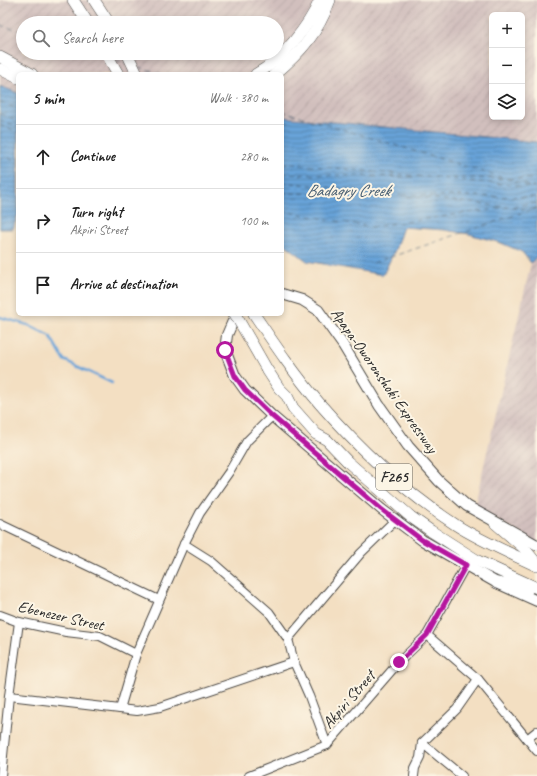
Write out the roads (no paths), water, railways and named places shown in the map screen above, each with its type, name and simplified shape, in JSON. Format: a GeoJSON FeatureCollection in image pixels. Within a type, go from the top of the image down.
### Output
{"type":"FeatureCollection","features":[{"type":"Feature","properties":{"kind":"highway"},"geometry":{"type":"LineString","coordinates":[[73,0],[83,16]]}},
{"type":"Feature","properties":{"kind":"highway"},"geometry":{"type":"LineString","coordinates":[[94,0],[104,16]]}},
{"type":"Feature","properties":{"kind":"highway"},"geometry":{"type":"LineString","coordinates":[[284,51],[308,24],[320,0]]}},
{"type":"Feature","properties":{"kind":"highway"},"geometry":{"type":"LineString","coordinates":[[277,72],[297,54],[316,30],[324,17],[330,0]]}},
{"type":"Feature","properties":{"kind":"highway"},"geometry":{"type":"LineString","coordinates":[[0,57],[28,72]]}},
{"type":"Feature","properties":{"kind":"highway"},"geometry":{"type":"LineString","coordinates":[[110,60],[116,70]]}},
{"type":"Feature","properties":{"kind":"highway"},"geometry":{"type":"LineString","coordinates":[[130,60],[136,72]]}},
{"type":"Feature","properties":{"kind":"highway"},"geometry":{"type":"LineString","coordinates":[[259,72],[275,60]]}},
{"type":"Feature","properties":{"kind":"highway"},"geometry":{"type":"LineString","coordinates":[[0,69],[16,77]]}},
{"type":"Feature","properties":{"kind":"highway","name":"F265"},"geometry":{"type":"LineString","coordinates":[[236,316],[279,388],[287,396],[293,408],[316,434],[327,440],[372,484],[431,531],[478,561],[506,574],[536,591]]}},
{"type":"Feature","properties":{"kind":"highway","name":"F265"},"geometry":{"type":"LineString","coordinates":[[255,316],[280,352],[320,403],[375,462],[416,496],[457,525],[482,540],[537,565]]}},
{"type":"Feature","properties":{"kind":"highway"},"geometry":{"type":"LineString","coordinates":[[495,523],[524,548],[537,565]]}},
{"type":"Feature","properties":{"kind":"highway"},"geometry":{"type":"LineString","coordinates":[[482,540],[502,547],[537,549]]}},
{"type":"Feature","properties":{"kind":"highway"},"geometry":{"type":"LineString","coordinates":[[497,583],[536,591]]}},
{"type":"Feature","properties":{"kind":"main road","name":"Apapa-Oworonshoki Expressway"},"geometry":{"type":"LineString","coordinates":[[284,295],[302,300],[318,310],[343,345],[379,405],[408,446],[439,481],[467,506],[495,523],[537,545]]}},
{"type":"Feature","properties":{"kind":"main road"},"geometry":{"type":"LineString","coordinates":[[234,316],[227,335],[225,350],[235,376],[245,390],[272,416],[350,484],[422,540],[497,583],[537,601]]}},
{"type":"Feature","properties":{"kind":"street"},"geometry":{"type":"LineString","coordinates":[[120,709],[136,654],[184,544],[200,513],[229,472],[247,441],[272,416]]}},
{"type":"Feature","properties":{"kind":"street"},"geometry":{"type":"LineString","coordinates":[[288,639],[361,553],[395,520]]}},
{"type":"Feature","properties":{"kind":"street"},"geometry":{"type":"LineString","coordinates":[[0,524],[159,600]]}},
{"type":"Feature","properties":{"kind":"street"},"geometry":{"type":"LineString","coordinates":[[184,544],[211,561],[269,612],[288,639],[294,662],[309,696],[327,745]]}},
{"type":"Feature","properties":{"kind":"street","name":"Akpiri Street"},"geometry":{"type":"LineString","coordinates":[[249,776],[327,745],[399,662],[427,635],[466,565]]}},
{"type":"Feature","properties":{"kind":"street","name":"Ebenezer Street"},"geometry":{"type":"LineString","coordinates":[[0,615],[19,622],[66,632],[100,636],[136,654]]}},
{"type":"Feature","properties":{"kind":"street"},"geometry":{"type":"LineString","coordinates":[[1,776],[9,696],[19,622]]}},
{"type":"Feature","properties":{"kind":"street"},"geometry":{"type":"LineString","coordinates":[[427,635],[478,679],[537,751]]}},
{"type":"Feature","properties":{"kind":"street"},"geometry":{"type":"LineString","coordinates":[[9,696],[137,711],[160,707],[294,662]]}},
{"type":"Feature","properties":{"kind":"street"},"geometry":{"type":"LineString","coordinates":[[414,776],[415,768],[420,758],[422,743],[457,709],[478,679]]}},
{"type":"Feature","properties":{"kind":"street"},"geometry":{"type":"LineString","coordinates":[[527,739],[537,731]]}},
{"type":"Feature","properties":{"kind":"street"},"geometry":{"type":"LineString","coordinates":[[422,743],[462,776]]}},
{"type":"Feature","properties":{"kind":"water"},"geometry":{"type":"Polygon","coordinates":[[[0,86],[16,92],[16,220],[13,229],[0,229],[0,86]]]}},
{"type":"Feature","properties":{"kind":"water","name":"Badagry Creek"},"geometry":{"type":"Polygon","coordinates":[[[284,117],[537,142],[537,256],[531,263],[522,252],[501,243],[469,234],[444,230],[403,227],[395,250],[383,275],[307,261],[284,244],[284,117]]]}},
{"type":"Feature","properties":{"kind":"waterway"},"geometry":{"type":"LineString","coordinates":[[0,317],[28,325],[50,336],[64,360],[112,383]]}}]}
